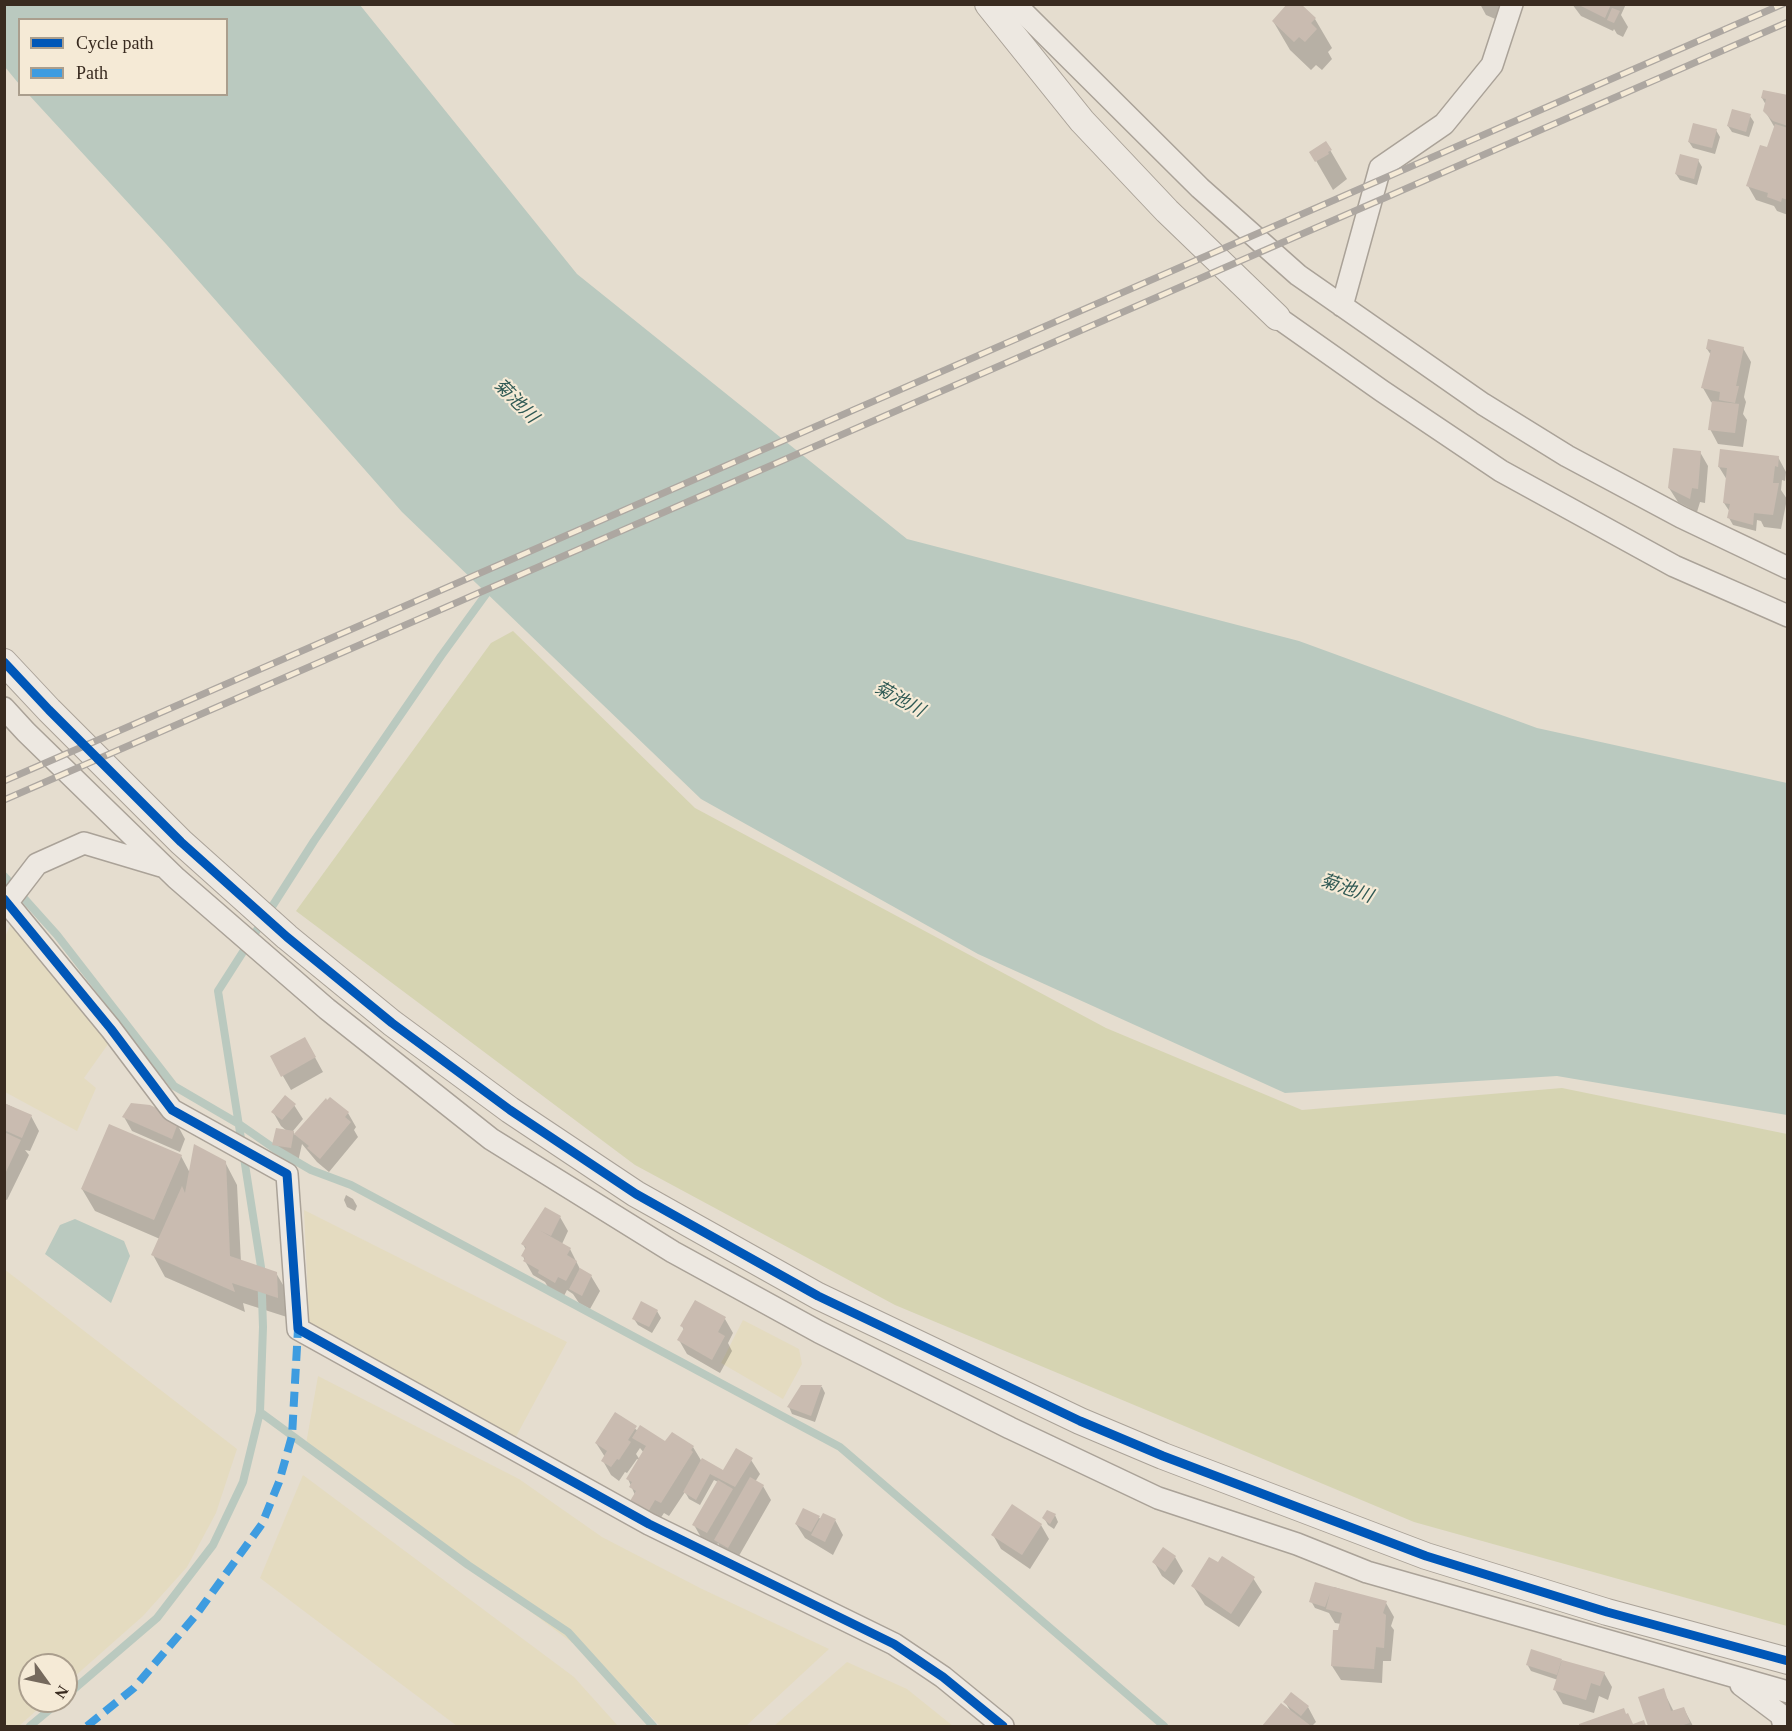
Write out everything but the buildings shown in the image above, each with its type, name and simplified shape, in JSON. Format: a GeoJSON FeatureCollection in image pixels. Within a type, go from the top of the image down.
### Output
{"type":"FeatureCollection","features":[{"type":"Feature","properties":{"kind":"street"},"geometry":{"type":"LineString","coordinates":[[988,4],[1090,129],[1167,211],[1277,317],[1501,471],[1674,566],[1788,616]]}},
{"type":"Feature","properties":{"kind":"street"},"geometry":{"type":"LineString","coordinates":[[1015,4],[1200,188],[1298,275],[1483,404],[1567,456],[1681,517],[1788,568]]}},
{"type":"Feature","properties":{"kind":"street"},"geometry":{"type":"LineString","coordinates":[[1342,306],[1380,168],[1444,124],[1485,74],[1492,65],[1512,4]]}},
{"type":"Feature","properties":{"kind":"street"},"geometry":{"type":"LineString","coordinates":[[4,662],[181,842],[286,937],[392,1023],[510,1110],[646,1200],[818,1296],[1080,1421],[1163,1456],[1426,1556],[1607,1612],[1788,1662]]}},
{"type":"Feature","properties":{"kind":"street"},"geometry":{"type":"LineString","coordinates":[[4,708],[165,867],[327,1009],[491,1139],[673,1252],[819,1332],[1010,1428],[1158,1498],[1297,1544],[1367,1572],[1788,1692]]}},
{"type":"Feature","properties":{"kind":"street"},"geometry":{"type":"LineString","coordinates":[[165,867],[84,843],[37,864],[5,903],[111,1029],[172,1110],[287,1174],[298,1329],[649,1524],[894,1644],[943,1677],[1003,1726]]}},
{"type":"Feature","properties":{"kind":"street"},"geometry":{"type":"LineString","coordinates":[[1731,1677],[1781,1715],[1784,1726]]}},
{"type":"Feature","properties":{"kind":"shaded area"},"geometry":{"type":"Polygon","coordinates":[[[513,631],[695,808],[1106,1028],[1302,1110],[1562,1088],[1787,1134],[1787,1626],[1414,1522],[895,1305],[635,1165],[296,911],[491,643],[513,631]]]}},
{"type":"Feature","properties":{"kind":"shaded area"},"geometry":{"type":"Polygon","coordinates":[[[12,922],[111,1040],[84,1078],[96,1088],[77,1131],[5,1092],[4,939],[12,922]]]}},
{"type":"Feature","properties":{"kind":"shaded area"},"geometry":{"type":"Polygon","coordinates":[[[304,1210],[567,1342],[512,1444],[310,1341],[304,1210]]]}},
{"type":"Feature","properties":{"kind":"shaded area"},"geometry":{"type":"Polygon","coordinates":[[[4,1269],[237,1449],[216,1513],[187,1567],[143,1616],[78,1673],[78,1653],[18,1653],[18,1713],[34,1713],[19,1726],[4,1726],[4,1269]]]}},
{"type":"Feature","properties":{"kind":"shaded area"},"geometry":{"type":"Polygon","coordinates":[[[743,1320],[799,1349],[802,1364],[783,1399],[721,1363],[743,1320]]]}},
{"type":"Feature","properties":{"kind":"shaded area"},"geometry":{"type":"Polygon","coordinates":[[[318,1376],[519,1479],[602,1537],[700,1588],[829,1649],[746,1726],[660,1726],[602,1665],[306,1444],[318,1376]]]}},
{"type":"Feature","properties":{"kind":"shaded area"},"geometry":{"type":"Polygon","coordinates":[[[303,1475],[574,1677],[618,1726],[457,1726],[260,1578],[303,1475]]]}},
{"type":"Feature","properties":{"kind":"shaded area"},"geometry":{"type":"Polygon","coordinates":[[[847,1662],[907,1689],[953,1726],[774,1726],[847,1662]]]}},
{"type":"Feature","properties":{"kind":"water","name":"菊池川"},"geometry":{"type":"Polygon","coordinates":[[[5,4],[360,5],[577,274],[907,539],[1299,641],[1537,728],[1787,783],[1787,1115],[1557,1076],[1285,1093],[978,954],[701,799],[402,512],[166,244],[30,96],[228,96],[228,18],[18,18],[18,83],[5,67],[5,4]]]}},
{"type":"Feature","properties":{"kind":"water"},"geometry":{"type":"Polygon","coordinates":[[[75,1219],[124,1241],[130,1256],[111,1303],[45,1254],[60,1225],[75,1219]]]}},
{"type":"Feature","properties":{"kind":"waterway"},"geometry":{"type":"LineString","coordinates":[[78,1686],[157,1618],[213,1545],[243,1482],[260,1412],[263,1327],[261,1267],[218,991],[314,841],[492,586]]}},
{"type":"Feature","properties":{"kind":"waterway"},"geometry":{"type":"LineString","coordinates":[[4,876],[57,935],[174,1086],[311,1170],[351,1185],[840,1447],[1164,1726]]}},
{"type":"Feature","properties":{"kind":"waterway"},"geometry":{"type":"LineString","coordinates":[[260,1412],[468,1565],[568,1632],[653,1726]]}},
{"type":"Feature","properties":{"kind":"waterway"},"geometry":{"type":"LineString","coordinates":[[30,1726],[46,1713]]}},
{"type":"Feature","properties":{"kind":"railway"},"geometry":{"type":"LineString","coordinates":[[4,781],[1783,4]]}},
{"type":"Feature","properties":{"kind":"railway"},"geometry":{"type":"LineString","coordinates":[[4,800],[1788,22]]}},
{"type":"Feature","properties":{"kind":"marked path"},"geometry":{"type":"LineString","coordinates":[[87,1726],[134,1688],[196,1615],[262,1524],[279,1482],[292,1436],[298,1329]]}},
{"type":"Feature","properties":{"kind":"cycle path"},"geometry":{"type":"LineString","coordinates":[[4,662],[181,842],[287,937],[392,1023],[510,1110],[636,1194],[818,1296],[1080,1421],[1163,1456],[1426,1556],[1607,1612],[1788,1661]]}},
{"type":"Feature","properties":{"kind":"cycle path"},"geometry":{"type":"LineString","coordinates":[[4,899],[111,1029],[172,1110],[287,1174],[298,1329],[649,1524],[894,1644],[943,1677],[1003,1726]]}}]}
